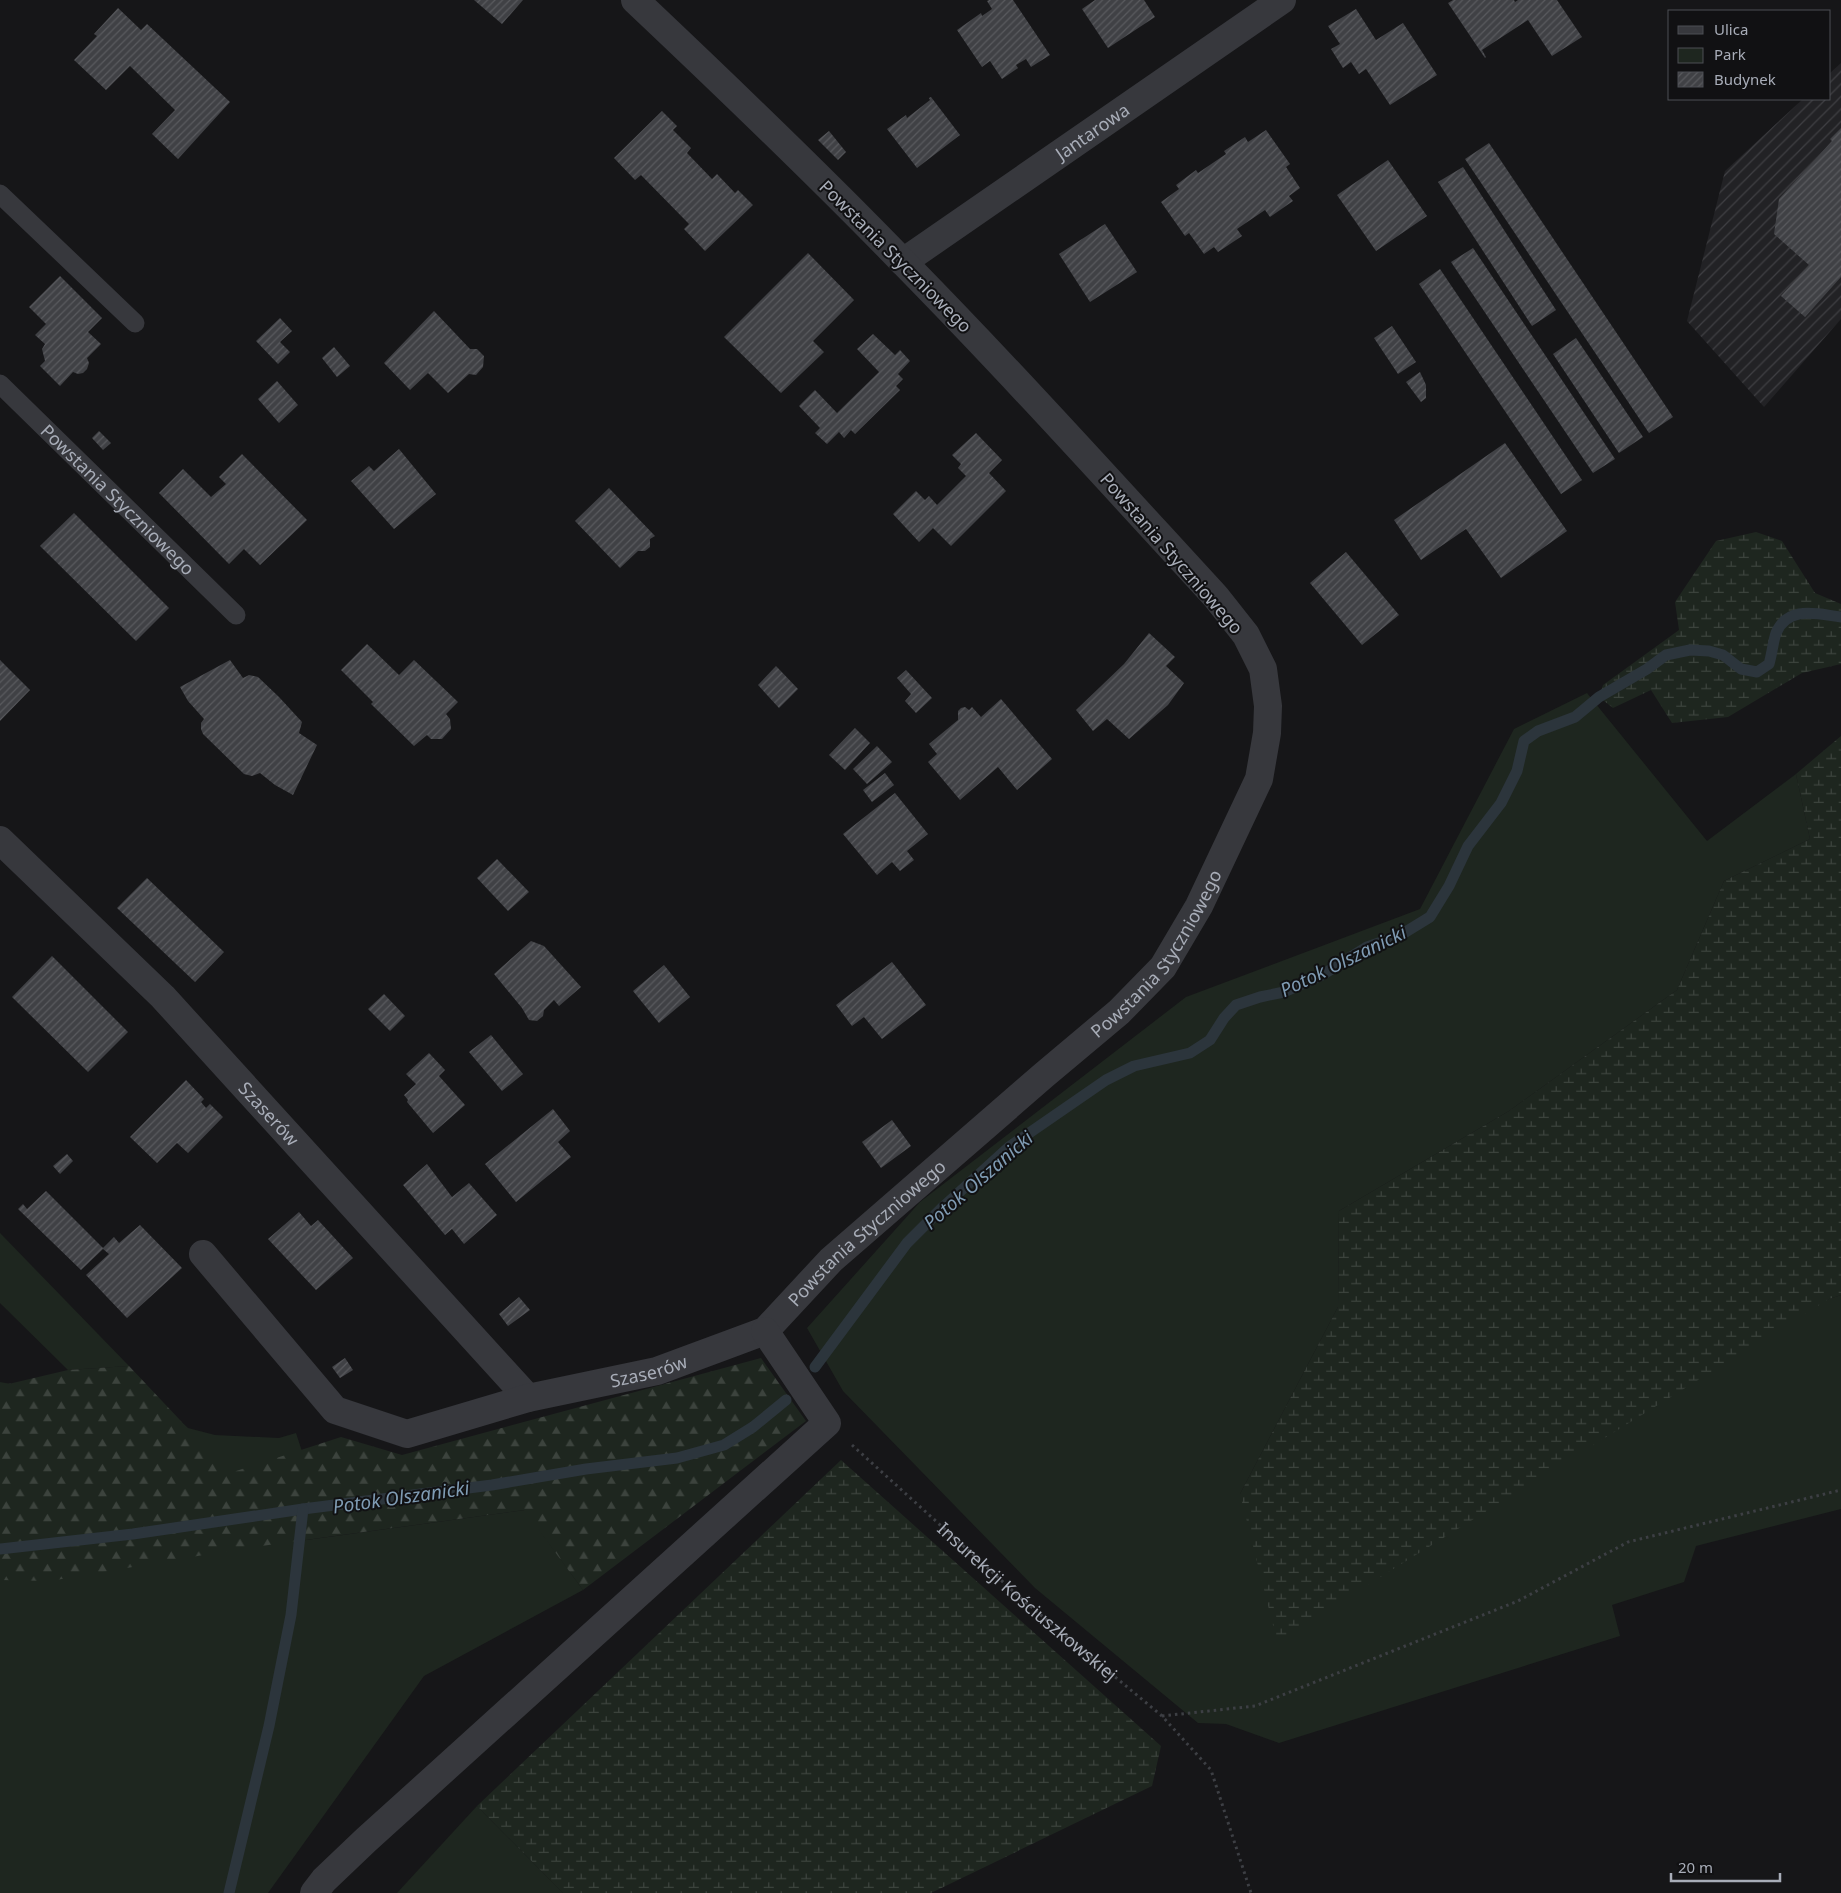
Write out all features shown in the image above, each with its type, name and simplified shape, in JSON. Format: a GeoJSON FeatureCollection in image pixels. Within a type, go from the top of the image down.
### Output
{"type":"FeatureCollection","features":[{"type":"Feature","properties":{"kind":"street","name":"Powstania Styczniowego"},"geometry":{"type":"LineString","coordinates":[[635,0],[722,82],[903,262],[998,361],[1222,604],[1246,635],[1263,669],[1268,706],[1267,733],[1259,778],[1199,906],[1163,967],[1118,1012],[831,1260],[765,1331]]}},
{"type":"Feature","properties":{"kind":"street","name":"Jantarowa"},"geometry":{"type":"LineString","coordinates":[[903,262],[1282,0]]}},
{"type":"Feature","properties":{"kind":"street","name":"Szaserów"},"geometry":{"type":"LineString","coordinates":[[0,840],[163,998],[528,1398]]}},
{"type":"Feature","properties":{"kind":"street","name":"Szaserów"},"geometry":{"type":"LineString","coordinates":[[203,1254],[335,1410],[406,1434],[528,1398],[657,1371],[765,1331]]}},
{"type":"Feature","properties":{"kind":"street"},"geometry":{"type":"LineString","coordinates":[[314,1893],[324,1880],[366,1840],[827,1423],[765,1331]]}},
{"type":"Feature","properties":{"kind":"lane"},"geometry":{"type":"LineString","coordinates":[[0,194],[135,323]]}},
{"type":"Feature","properties":{"kind":"lane","name":"Powstania Styczniowego"},"geometry":{"type":"LineString","coordinates":[[0,384],[236,615]]}},
{"type":"Feature","properties":{"kind":"path","name":"Insurekcji Kościuszkowskiej"},"geometry":{"type":"LineString","coordinates":[[827,1423],[1024,1601],[1162,1716],[1211,1770],[1251,1893]]}},
{"type":"Feature","properties":{"kind":"path"},"geometry":{"type":"LineString","coordinates":[[1162,1716],[1255,1706],[1518,1601],[1628,1542],[1841,1490]]}},
{"type":"Feature","properties":{"kind":"shaded area"},"geometry":{"type":"Polygon","coordinates":[[[1841,63],[1841,319],[1764,407],[1687,321],[1725,171],[1802,100],[1831,100],[1831,72],[1841,63]]]}},
{"type":"Feature","properties":{"kind":"green space"},"geometry":{"type":"Polygon","coordinates":[[[1756,532],[1782,541],[1815,593],[1841,604],[1841,664],[1802,673],[1728,717],[1672,723],[1651,690],[1613,708],[1599,697],[1603,685],[1679,630],[1675,602],[1716,541],[1756,532]]]}},
{"type":"Feature","properties":{"kind":"green space"},"geometry":{"type":"Polygon","coordinates":[[[1587,693],[1707,841],[1796,774],[1810,839],[1724,881],[1677,990],[1509,1111],[1339,1211],[1338,1307],[1240,1494],[1841,1295],[1841,1509],[1696,1546],[1684,1582],[1612,1605],[1620,1636],[1279,1743],[1226,1724],[1198,1723],[1035,1588],[843,1391],[807,1328],[920,1202],[1186,997],[1420,909],[1514,729],[1587,693]]]}},
{"type":"Feature","properties":{"kind":"green space"},"geometry":{"type":"Polygon","coordinates":[[[1841,736],[1841,1295],[1829,1299],[1277,1641],[1240,1494],[1338,1307],[1339,1211],[1509,1111],[1677,990],[1724,881],[1810,839],[1796,774],[1841,736]]]}},
{"type":"Feature","properties":{"kind":"green space"},"geometry":{"type":"Polygon","coordinates":[[[0,1233],[129,1366],[68,1370],[0,1303],[0,1233]]]}},
{"type":"Feature","properties":{"kind":"green space"},"geometry":{"type":"Polygon","coordinates":[[[761,1358],[806,1421],[583,1590],[524,1510],[233,1550],[50,1581],[0,1580],[0,1386],[68,1370],[129,1366],[230,1473],[341,1437],[402,1455],[761,1358]]]}},
{"type":"Feature","properties":{"kind":"green space"},"geometry":{"type":"Polygon","coordinates":[[[0,1382],[85,1397],[151,1396],[188,1428],[215,1435],[279,1438],[296,1433],[314,1488],[299,1541],[525,1510],[583,1590],[424,1676],[268,1893],[0,1893],[0,1382]]]}},
{"type":"Feature","properties":{"kind":"green space"},"geometry":{"type":"Polygon","coordinates":[[[841,1460],[1161,1746],[1152,1786],[931,1893],[563,1893],[477,1806],[841,1460]]]}},
{"type":"Feature","properties":{"kind":"green space"},"geometry":{"type":"Polygon","coordinates":[[[477,1806],[563,1893],[397,1893],[477,1806]]]}},
{"type":"Feature","properties":{"kind":"building"},"geometry":{"type":"Polygon","coordinates":[[[474,0],[523,0],[502,24],[474,0]]]}},
{"type":"Feature","properties":{"kind":"building"},"geometry":{"type":"Polygon","coordinates":[[[1013,0],[1050,55],[1031,67],[1026,59],[1016,65],[1018,68],[1002,79],[990,61],[982,67],[957,30],[981,13],[982,16],[992,9],[987,1],[1013,0]]]}},
{"type":"Feature","properties":{"kind":"building"},"geometry":{"type":"Polygon","coordinates":[[[1095,0],[1144,0],[1155,17],[1108,48],[1082,9],[1095,0]]]}},
{"type":"Feature","properties":{"kind":"building"},"geometry":{"type":"Polygon","coordinates":[[[1453,0],[1514,0],[1515,2],[1518,0],[1557,0],[1582,37],[1552,56],[1528,20],[1482,50],[1485,58],[1448,3],[1453,0]]]}},
{"type":"Feature","properties":{"kind":"building"},"geometry":{"type":"Polygon","coordinates":[[[118,8],[141,30],[147,24],[230,102],[178,159],[152,134],[175,110],[130,66],[106,90],[74,60],[97,36],[94,34],[118,8]]]}},
{"type":"Feature","properties":{"kind":"building"},"geometry":{"type":"Polygon","coordinates":[[[1356,9],[1376,40],[1403,23],[1437,75],[1390,105],[1366,69],[1359,74],[1351,62],[1343,68],[1331,49],[1340,44],[1328,26],[1356,9]]]}},
{"type":"Feature","properties":{"kind":"building"},"geometry":{"type":"Polygon","coordinates":[[[931,97],[960,135],[917,168],[887,129],[906,115],[907,118],[930,100],[929,98],[931,97]]]}},
{"type":"Feature","properties":{"kind":"building"},"geometry":{"type":"Polygon","coordinates":[[[662,111],[677,126],[673,130],[691,148],[687,153],[712,179],[717,174],[735,193],[738,190],[753,205],[705,251],[684,229],[689,224],[641,175],[635,180],[614,158],[662,111]]]}},
{"type":"Feature","properties":{"kind":"building"},"geometry":{"type":"Polygon","coordinates":[[[1841,128],[1841,277],[1805,317],[1781,296],[1809,265],[1774,234],[1779,199],[1832,141],[1830,139],[1841,128]]]}},
{"type":"Feature","properties":{"kind":"building"},"geometry":{"type":"Polygon","coordinates":[[[1266,130],[1290,164],[1286,167],[1300,188],[1289,196],[1293,201],[1270,217],[1265,210],[1237,229],[1242,236],[1218,252],[1214,247],[1204,254],[1189,233],[1185,236],[1161,202],[1179,189],[1176,185],[1196,170],[1198,173],[1226,154],[1224,151],[1245,137],[1248,142],[1266,130]]]}},
{"type":"Feature","properties":{"kind":"building"},"geometry":{"type":"Polygon","coordinates":[[[829,131],[846,152],[838,160],[818,140],[829,131]]]}},
{"type":"Feature","properties":{"kind":"building"},"geometry":{"type":"Polygon","coordinates":[[[1489,143],[1673,417],[1649,433],[1465,159],[1489,143]]]}},
{"type":"Feature","properties":{"kind":"building"},"geometry":{"type":"Polygon","coordinates":[[[1388,160],[1427,216],[1376,251],[1337,195],[1388,160]]]}},
{"type":"Feature","properties":{"kind":"building"},"geometry":{"type":"Polygon","coordinates":[[[1463,167],[1556,310],[1532,326],[1438,182],[1463,167]]]}},
{"type":"Feature","properties":{"kind":"building"},"geometry":{"type":"Polygon","coordinates":[[[1105,224],[1137,272],[1090,302],[1059,254],[1105,224]]]}},
{"type":"Feature","properties":{"kind":"building"},"geometry":{"type":"Polygon","coordinates":[[[1473,248],[1615,459],[1593,473],[1451,262],[1473,248]]]}},
{"type":"Feature","properties":{"kind":"building"},"geometry":{"type":"Polygon","coordinates":[[[808,253],[854,300],[813,341],[824,352],[781,393],[724,337],[808,253]]]}},
{"type":"Feature","properties":{"kind":"building"},"geometry":{"type":"Polygon","coordinates":[[[1440,269],[1582,480],[1561,494],[1419,284],[1440,269]]]}},
{"type":"Feature","properties":{"kind":"building"},"geometry":{"type":"Polygon","coordinates":[[[60,276],[102,318],[88,332],[101,344],[87,358],[89,363],[87,369],[83,373],[73,372],[60,386],[40,366],[45,361],[42,349],[45,344],[35,335],[46,324],[29,307],[60,276]]]}},
{"type":"Feature","properties":{"kind":"building"},"geometry":{"type":"Polygon","coordinates":[[[434,311],[470,349],[477,349],[484,356],[483,367],[476,375],[469,374],[448,393],[428,373],[410,390],[384,363],[434,311]]]}},
{"type":"Feature","properties":{"kind":"building"},"geometry":{"type":"Polygon","coordinates":[[[280,318],[292,331],[280,342],[290,352],[278,364],[256,341],[280,318]]]}},
{"type":"Feature","properties":{"kind":"building"},"geometry":{"type":"Polygon","coordinates":[[[1392,326],[1416,362],[1398,374],[1374,338],[1392,326]]]}},
{"type":"Feature","properties":{"kind":"building"},"geometry":{"type":"Polygon","coordinates":[[[873,334],[895,355],[900,350],[910,361],[898,374],[903,379],[896,386],[900,390],[855,434],[851,430],[844,438],[839,432],[827,444],[815,433],[820,428],[799,406],[815,390],[837,413],[879,372],[857,349],[873,334]]]}},
{"type":"Feature","properties":{"kind":"building"},"geometry":{"type":"Polygon","coordinates":[[[1576,338],[1643,437],[1619,453],[1553,354],[1576,338]]]}},
{"type":"Feature","properties":{"kind":"building"},"geometry":{"type":"Polygon","coordinates":[[[334,347],[350,366],[337,377],[322,358],[334,347]]]}},
{"type":"Feature","properties":{"kind":"building"},"geometry":{"type":"Polygon","coordinates":[[[1420,372],[1426,385],[1426,398],[1421,402],[1406,382],[1420,372]]]}},
{"type":"Feature","properties":{"kind":"building"},"geometry":{"type":"Polygon","coordinates":[[[277,381],[298,405],[279,423],[258,399],[277,381]]]}},
{"type":"Feature","properties":{"kind":"building"},"geometry":{"type":"Polygon","coordinates":[[[99,431],[111,443],[103,450],[92,438],[99,431]]]}},
{"type":"Feature","properties":{"kind":"building"},"geometry":{"type":"Polygon","coordinates":[[[976,433],[1002,460],[989,473],[1006,491],[951,546],[933,528],[919,542],[893,514],[916,491],[925,500],[929,496],[937,505],[966,476],[958,468],[961,464],[952,455],[976,433]]]}},
{"type":"Feature","properties":{"kind":"building"},"geometry":{"type":"Polygon","coordinates":[[[1505,443],[1567,531],[1501,578],[1466,529],[1421,560],[1394,520],[1505,443]]]}},
{"type":"Feature","properties":{"kind":"building"},"geometry":{"type":"Polygon","coordinates":[[[399,449],[436,494],[394,529],[351,481],[369,466],[374,471],[399,449]]]}},
{"type":"Feature","properties":{"kind":"building"},"geometry":{"type":"Polygon","coordinates":[[[242,454],[307,520],[260,565],[244,549],[229,564],[159,493],[183,469],[211,497],[226,484],[219,477],[242,454]]]}},
{"type":"Feature","properties":{"kind":"building"},"geometry":{"type":"Polygon","coordinates":[[[609,488],[655,536],[650,539],[650,547],[645,551],[638,551],[620,568],[575,521],[609,488]]]}},
{"type":"Feature","properties":{"kind":"building"},"geometry":{"type":"Polygon","coordinates":[[[74,513],[169,608],[136,641],[40,546],[74,513]]]}},
{"type":"Feature","properties":{"kind":"building"},"geometry":{"type":"Polygon","coordinates":[[[1346,552],[1399,615],[1362,645],[1310,583],[1346,552]]]}},
{"type":"Feature","properties":{"kind":"building"},"geometry":{"type":"Polygon","coordinates":[[[1149,633],[1175,657],[1166,666],[1184,683],[1168,705],[1129,739],[1107,719],[1093,731],[1076,710],[1124,664],[1149,633]]]}},
{"type":"Feature","properties":{"kind":"building"},"geometry":{"type":"Polygon","coordinates":[[[367,644],[399,675],[414,660],[458,702],[446,714],[450,719],[451,729],[442,739],[431,739],[427,735],[414,746],[371,704],[373,702],[341,670],[367,644]]]}},
{"type":"Feature","properties":{"kind":"building"},"geometry":{"type":"Polygon","coordinates":[[[0,660],[30,690],[0,721],[0,660]]]}},
{"type":"Feature","properties":{"kind":"building"},"geometry":{"type":"Polygon","coordinates":[[[230,660],[243,678],[249,675],[258,677],[279,697],[302,722],[299,733],[317,745],[293,795],[275,785],[260,773],[252,776],[244,774],[203,734],[201,723],[204,719],[188,701],[180,687],[230,660]]]}},
{"type":"Feature","properties":{"kind":"building"},"geometry":{"type":"Polygon","coordinates":[[[776,666],[798,689],[779,708],[758,685],[776,666]]]}},
{"type":"Feature","properties":{"kind":"building"},"geometry":{"type":"Polygon","coordinates":[[[906,670],[932,698],[916,713],[905,701],[911,694],[897,678],[906,670]]]}},
{"type":"Feature","properties":{"kind":"building"},"geometry":{"type":"Polygon","coordinates":[[[1001,699],[1052,759],[1017,790],[998,767],[960,800],[928,762],[937,754],[929,744],[958,720],[958,711],[961,708],[965,707],[969,710],[972,707],[981,717],[1001,699]]]}},
{"type":"Feature","properties":{"kind":"building"},"geometry":{"type":"Polygon","coordinates":[[[855,728],[870,743],[845,770],[829,755],[855,728]]]}},
{"type":"Feature","properties":{"kind":"building"},"geometry":{"type":"Polygon","coordinates":[[[877,746],[892,762],[867,784],[853,769],[877,746]]]}},
{"type":"Feature","properties":{"kind":"building"},"geometry":{"type":"Polygon","coordinates":[[[885,773],[894,785],[872,802],[863,790],[885,773]]]}},
{"type":"Feature","properties":{"kind":"building"},"geometry":{"type":"Polygon","coordinates":[[[895,793],[928,834],[907,851],[914,860],[900,871],[892,862],[877,875],[843,834],[895,793]]]}},
{"type":"Feature","properties":{"kind":"building"},"geometry":{"type":"Polygon","coordinates":[[[497,859],[529,892],[508,911],[477,878],[497,859]]]}},
{"type":"Feature","properties":{"kind":"building"},"geometry":{"type":"Polygon","coordinates":[[[147,878],[224,952],[195,982],[117,908],[147,878]]]}},
{"type":"Feature","properties":{"kind":"building"},"geometry":{"type":"Polygon","coordinates":[[[531,941],[544,946],[581,987],[559,1006],[554,1000],[544,1010],[543,1016],[537,1021],[529,1020],[522,1008],[494,974],[531,941]]]}},
{"type":"Feature","properties":{"kind":"building"},"geometry":{"type":"Polygon","coordinates":[[[52,956],[128,1032],[88,1072],[12,997],[52,956]]]}},
{"type":"Feature","properties":{"kind":"building"},"geometry":{"type":"Polygon","coordinates":[[[892,962],[926,1005],[882,1039],[864,1017],[852,1026],[836,1005],[892,962]]]}},
{"type":"Feature","properties":{"kind":"building"},"geometry":{"type":"Polygon","coordinates":[[[664,965],[690,997],[659,1023],[633,991],[664,965]]]}},
{"type":"Feature","properties":{"kind":"building"},"geometry":{"type":"Polygon","coordinates":[[[384,994],[405,1016],[390,1031],[368,1009],[384,994]]]}},
{"type":"Feature","properties":{"kind":"building"},"geometry":{"type":"Polygon","coordinates":[[[491,1035],[523,1074],[502,1091],[469,1052],[491,1035]]]}},
{"type":"Feature","properties":{"kind":"building"},"geometry":{"type":"Polygon","coordinates":[[[429,1053],[445,1070],[439,1076],[465,1105],[433,1133],[407,1102],[408,1100],[404,1095],[416,1084],[406,1074],[429,1053]]]}},
{"type":"Feature","properties":{"kind":"building"},"geometry":{"type":"Polygon","coordinates":[[[186,1080],[204,1099],[201,1102],[206,1108],[210,1104],[223,1117],[188,1153],[177,1143],[157,1163],[130,1137],[186,1080]]]}},
{"type":"Feature","properties":{"kind":"building"},"geometry":{"type":"Polygon","coordinates":[[[553,1109],[570,1131],[558,1142],[571,1157],[516,1202],[485,1164],[553,1109]]]}},
{"type":"Feature","properties":{"kind":"building"},"geometry":{"type":"Polygon","coordinates":[[[892,1120],[911,1146],[881,1168],[862,1142],[892,1120]]]}},
{"type":"Feature","properties":{"kind":"building"},"geometry":{"type":"Polygon","coordinates":[[[67,1154],[73,1161],[60,1174],[53,1166],[67,1154]]]}},
{"type":"Feature","properties":{"kind":"building"},"geometry":{"type":"Polygon","coordinates":[[[427,1164],[452,1197],[469,1183],[497,1215],[464,1244],[452,1229],[445,1235],[403,1185],[427,1164]]]}},
{"type":"Feature","properties":{"kind":"building"},"geometry":{"type":"Polygon","coordinates":[[[46,1191],[103,1248],[114,1237],[119,1243],[140,1225],[182,1268],[127,1318],[86,1275],[109,1254],[103,1249],[81,1270],[18,1209],[23,1204],[27,1209],[46,1191]]]}},
{"type":"Feature","properties":{"kind":"building"},"geometry":{"type":"Polygon","coordinates":[[[299,1212],[311,1226],[318,1220],[353,1258],[316,1290],[268,1239],[299,1212]]]}},
{"type":"Feature","properties":{"kind":"building"},"geometry":{"type":"Polygon","coordinates":[[[519,1297],[530,1310],[508,1326],[499,1314],[519,1297]]]}},
{"type":"Feature","properties":{"kind":"building"},"geometry":{"type":"Polygon","coordinates":[[[345,1358],[353,1370],[340,1378],[332,1367],[345,1358]]]}},
{"type":"Feature","properties":{"kind":"waterway","name":"Potok Olszanicki"},"geometry":{"type":"LineString","coordinates":[[815,1367],[907,1243],[943,1207],[1009,1147],[1106,1080],[1134,1066],[1190,1053],[1210,1040],[1224,1018],[1236,1005],[1284,992],[1322,975],[1367,947],[1399,936],[1430,917],[1449,886],[1468,846],[1501,803],[1517,771],[1524,741],[1538,731],[1575,717],[1599,697],[1647,669],[1666,655],[1690,650],[1709,651],[1723,655],[1741,669],[1757,672],[1769,664],[1776,633],[1781,624],[1788,618],[1804,613],[1841,617]]}},
{"type":"Feature","properties":{"kind":"waterway","name":"Potok Olszanicki"},"geometry":{"type":"LineString","coordinates":[[0,1549],[133,1534],[303,1509],[492,1485],[586,1469],[677,1458],[724,1445],[753,1427],[786,1400]]}},
{"type":"Feature","properties":{"kind":"waterway"},"geometry":{"type":"LineString","coordinates":[[229,1893],[269,1726],[291,1615],[303,1509]]}}]}
